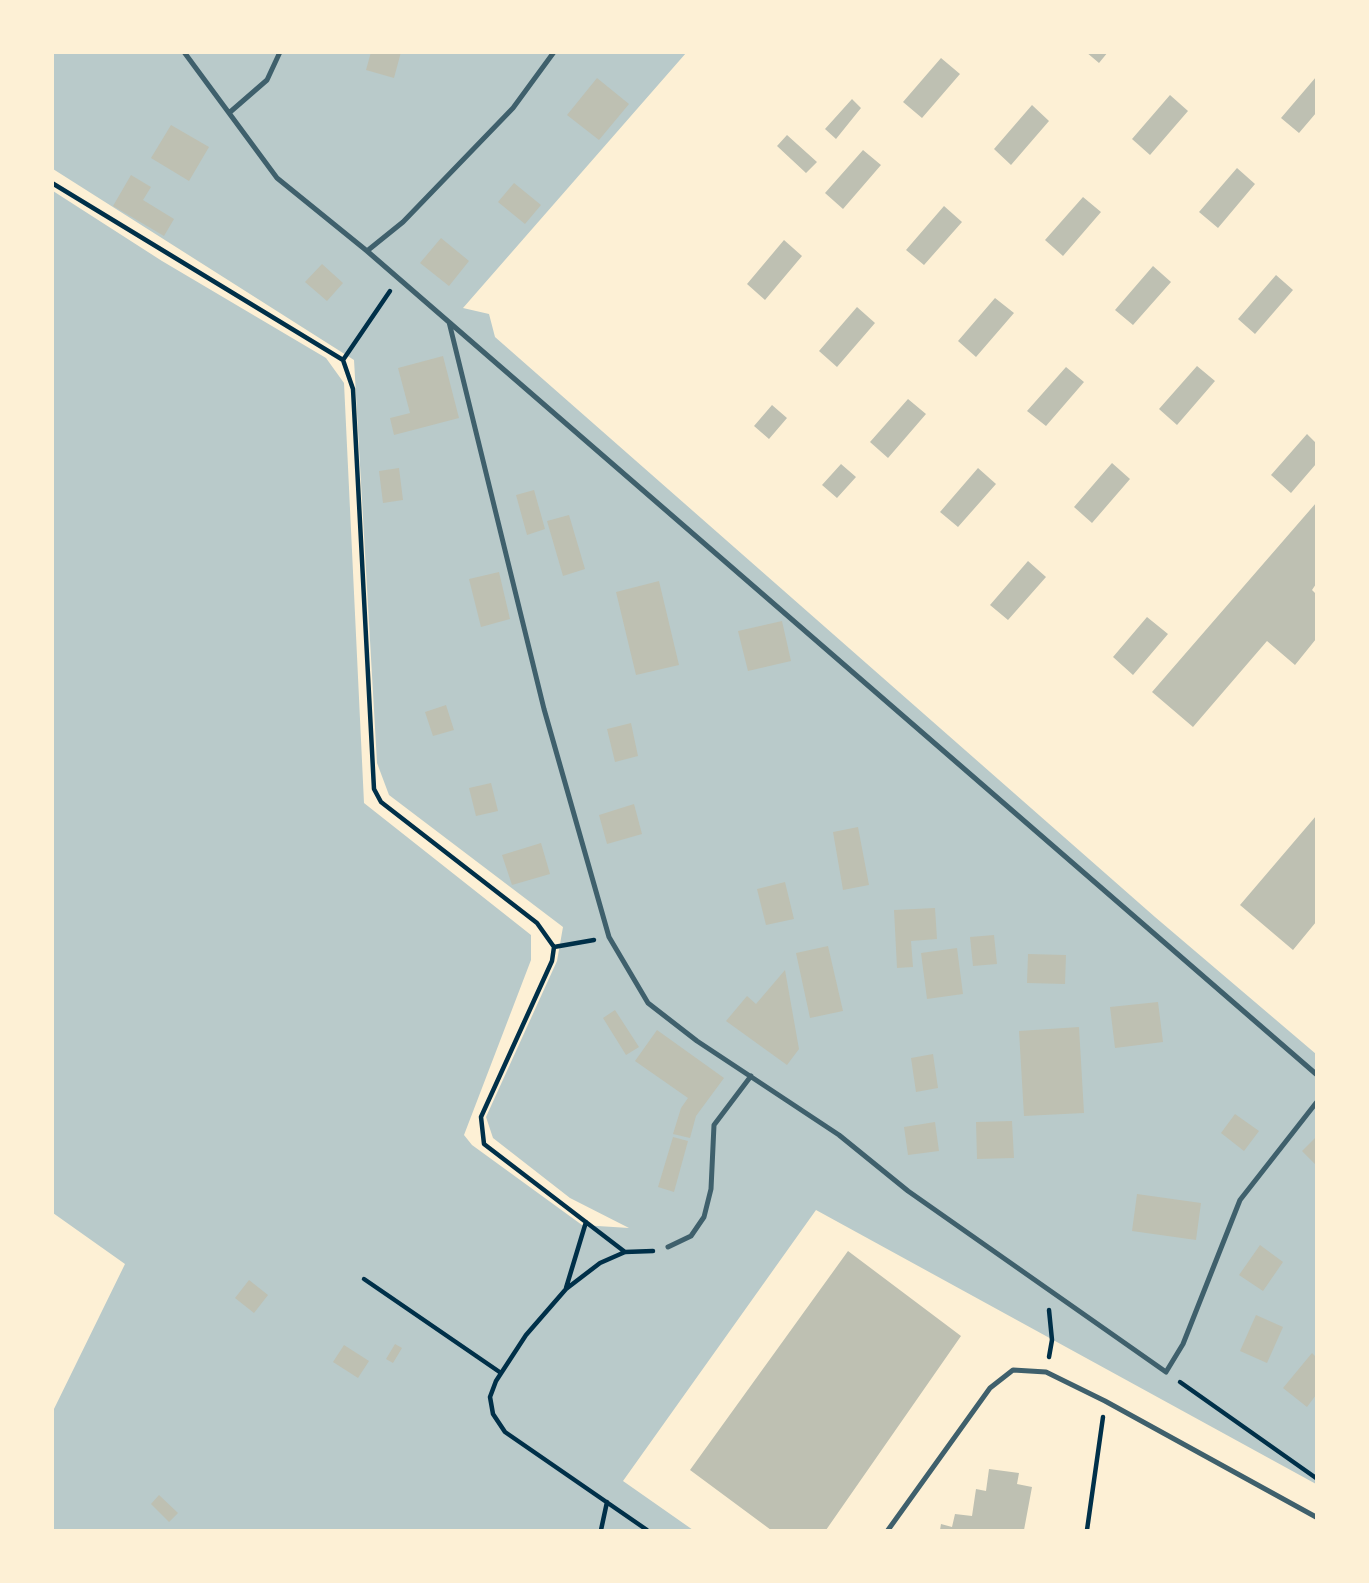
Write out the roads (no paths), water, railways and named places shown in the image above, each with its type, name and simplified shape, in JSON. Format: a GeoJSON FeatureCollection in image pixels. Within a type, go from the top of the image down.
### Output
{"type":"FeatureCollection","features":[{"type":"Feature","properties":{"kind":"lane"},"geometry":{"type":"LineString","coordinates":[[184,52],[277,178],[367,251],[1317,1074]]}},
{"type":"Feature","properties":{"kind":"lane"},"geometry":{"type":"LineString","coordinates":[[229,113],[267,80],[280,52]]}},
{"type":"Feature","properties":{"kind":"lane"},"geometry":{"type":"LineString","coordinates":[[367,251],[403,222],[513,108],[554,52]]}},
{"type":"Feature","properties":{"kind":"lane"},"geometry":{"type":"LineString","coordinates":[[449,322],[544,709],[609,937],[648,1003],[838,1135],[908,1191],[1166,1372],[1183,1344],[1240,1200],[1317,1103]]}},
{"type":"Feature","properties":{"kind":"lane"},"geometry":{"type":"LineString","coordinates":[[668,1247],[691,1236],[704,1217],[711,1189],[714,1125],[751,1076]]}},
{"type":"Feature","properties":{"kind":"lane"},"geometry":{"type":"LineString","coordinates":[[888,1531],[990,1388],[1013,1370],[1046,1372],[1105,1401],[1317,1517]]}}]}
